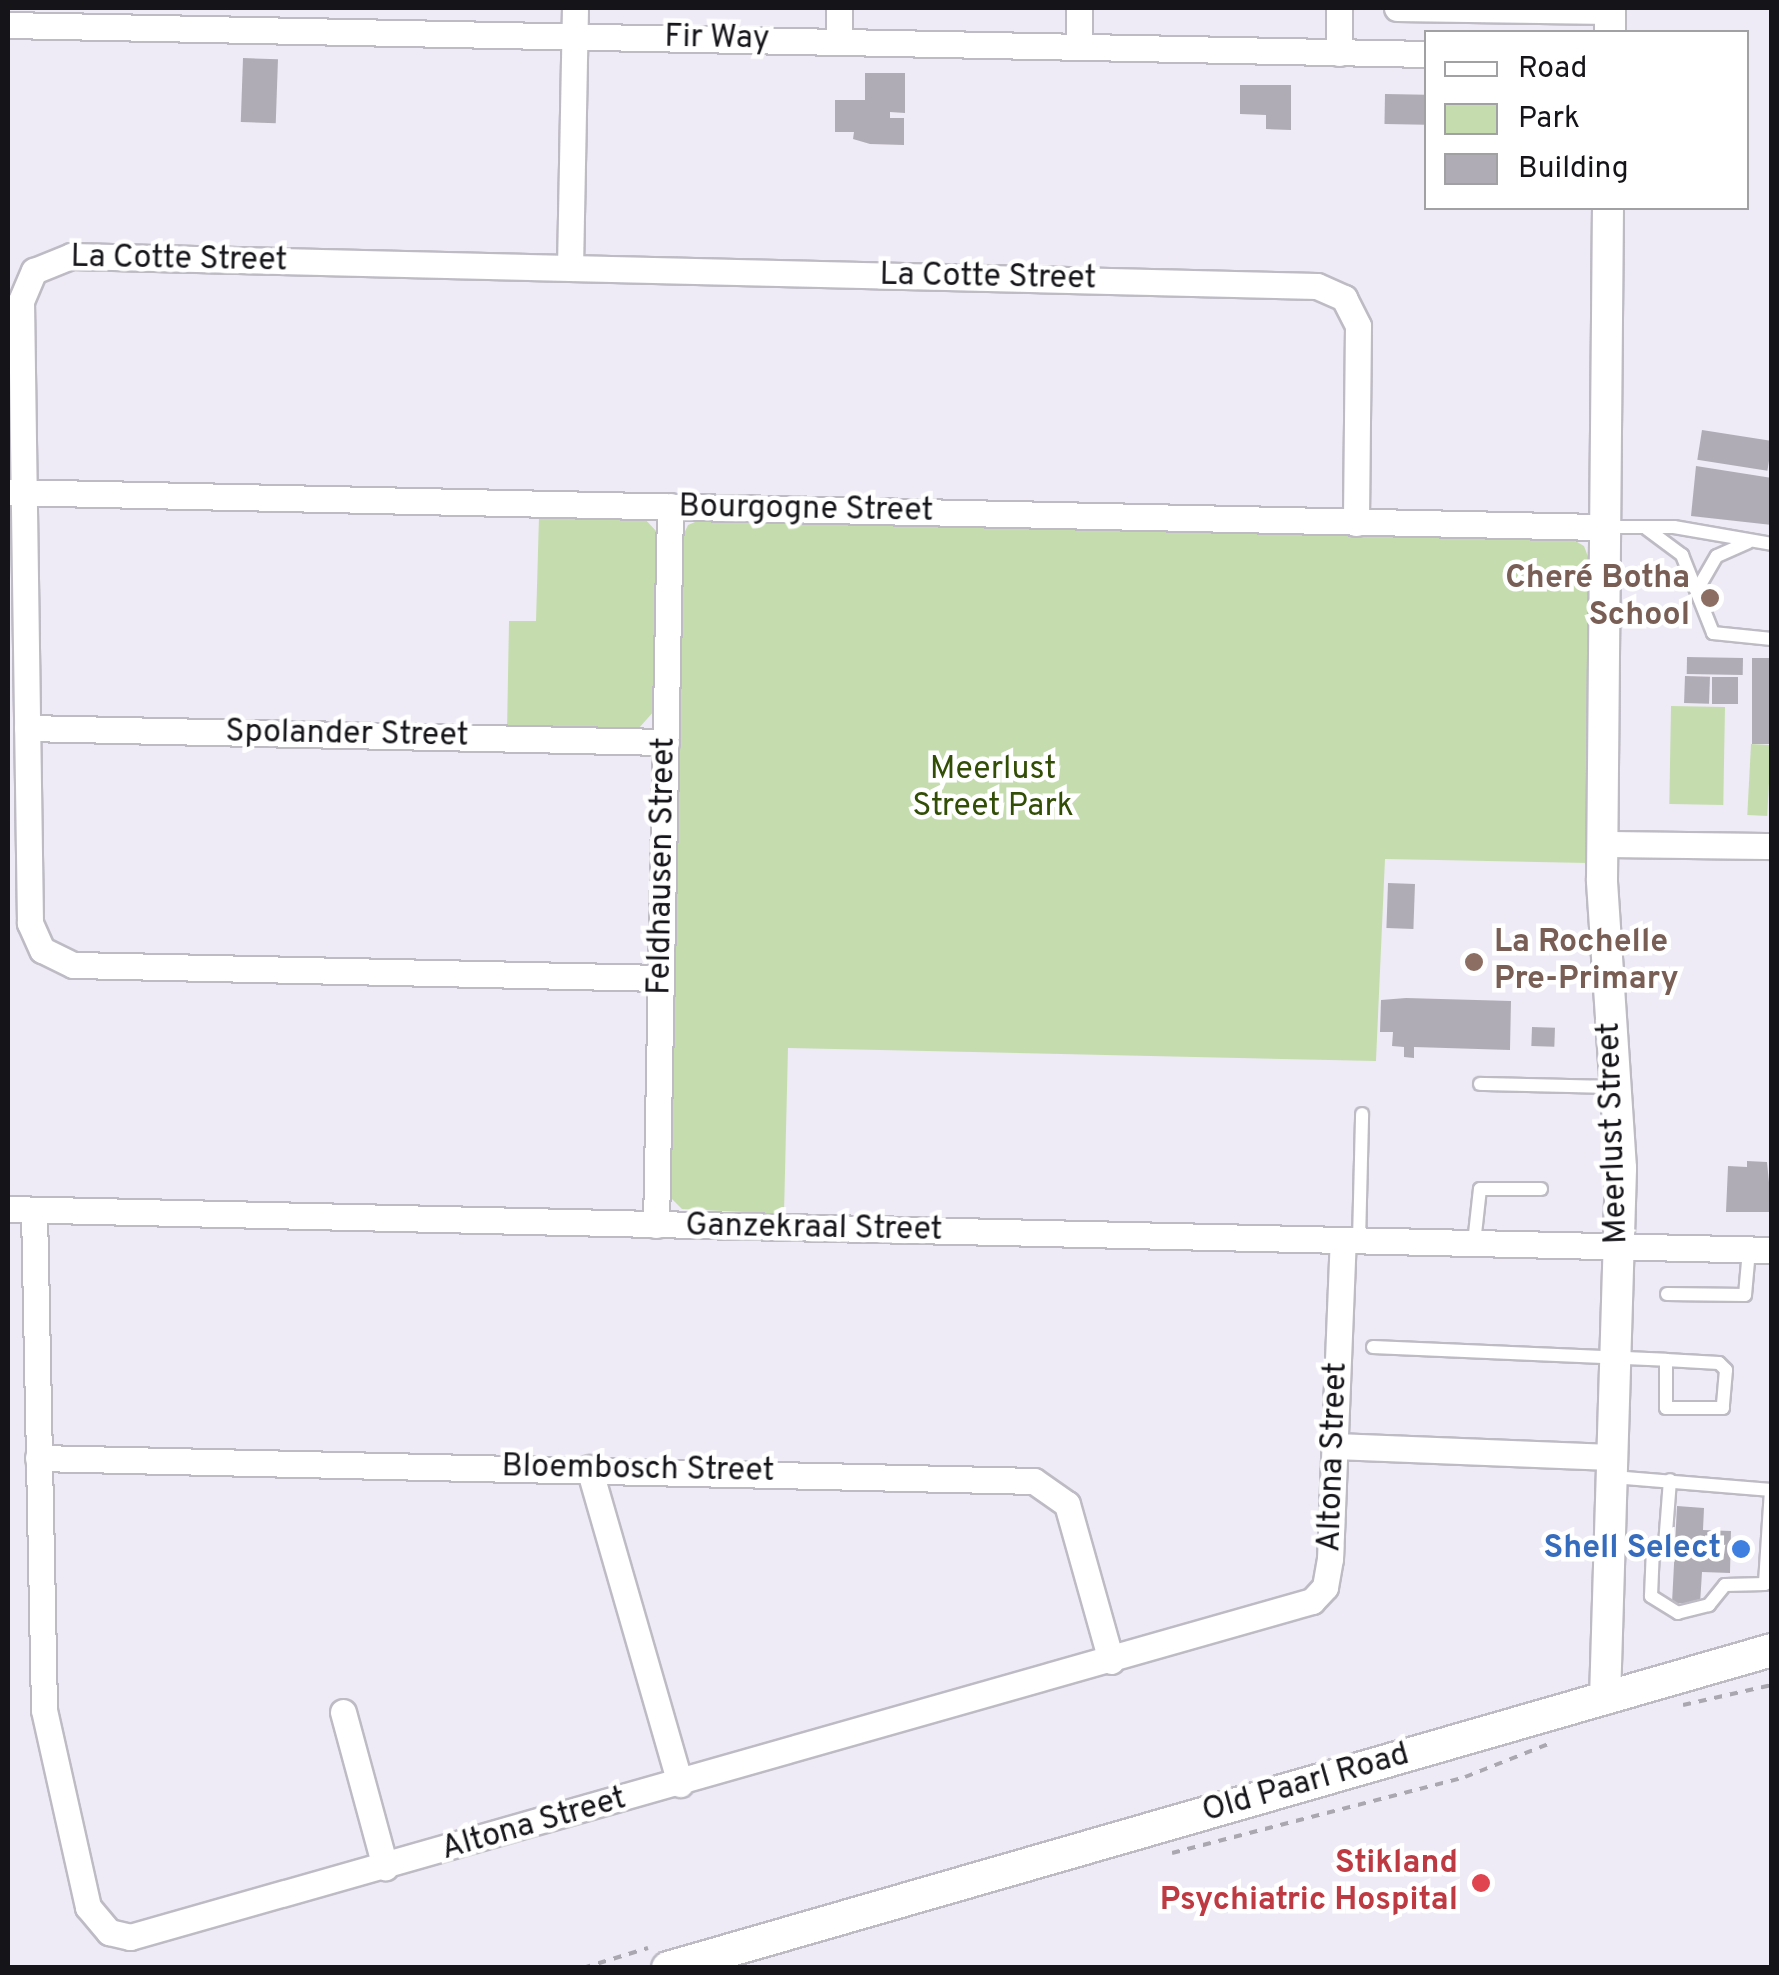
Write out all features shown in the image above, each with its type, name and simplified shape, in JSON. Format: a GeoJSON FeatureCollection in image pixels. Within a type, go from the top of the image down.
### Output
{"type":"FeatureCollection","features":[{"type":"Feature","properties":{"kind":"main road","name":"Old Paarl Road"},"geometry":{"type":"LineString","coordinates":[[668,1968],[1772,1650]]}},
{"type":"Feature","properties":{"kind":"street"},"geometry":{"type":"LineString","coordinates":[[570,268],[576,8]]}},
{"type":"Feature","properties":{"kind":"street"},"geometry":{"type":"LineString","coordinates":[[838,42],[839,8]]}},
{"type":"Feature","properties":{"kind":"street"},"geometry":{"type":"LineString","coordinates":[[1078,47],[1079,8]]}},
{"type":"Feature","properties":{"kind":"street"},"geometry":{"type":"LineString","coordinates":[[1339,52],[1340,8]]}},
{"type":"Feature","properties":{"kind":"street"},"geometry":{"type":"LineString","coordinates":[[1396,8],[1610,17]]}},
{"type":"Feature","properties":{"kind":"street","name":"Fir Way"},"geometry":{"type":"LineString","coordinates":[[8,25],[434,20],[575,36],[1424,54]]}},
{"type":"Feature","properties":{"kind":"street","name":"Meerlust Street"},"geometry":{"type":"LineString","coordinates":[[1605,1698],[1620,1247],[1618,1087],[1602,844],[1608,210]]}},
{"type":"Feature","properties":{"kind":"street","name":"La Cotte Street"},"geometry":{"type":"LineString","coordinates":[[661,978],[59,962],[38,946],[30,923],[27,728],[16,492],[21,302],[29,278],[51,260],[570,268],[1327,288],[1350,304],[1358,326],[1356,522]]}},
{"type":"Feature","properties":{"kind":"street","name":"Bourgogne Street"},"geometry":{"type":"LineString","coordinates":[[16,492],[1605,528]]}},
{"type":"Feature","properties":{"kind":"street","name":"Feldhausen Street"},"geometry":{"type":"LineString","coordinates":[[656,1225],[670,506]]}},
{"type":"Feature","properties":{"kind":"street","name":"Spolander Street"},"geometry":{"type":"LineString","coordinates":[[27,728],[666,742]]}},
{"type":"Feature","properties":{"kind":"street"},"geometry":{"type":"LineString","coordinates":[[1602,844],[1772,846]]}},
{"type":"Feature","properties":{"kind":"street","name":"Ganzekraal Street"},"geometry":{"type":"LineString","coordinates":[[20,1210],[1760,1250]]}},
{"type":"Feature","properties":{"kind":"street","name":"Altona Street"},"geometry":{"type":"LineString","coordinates":[[20,1210],[38,1458],[44,1710],[88,1907],[100,1925],[119,1936],[141,1936],[680,1784],[1112,1661],[1316,1598],[1330,1569],[1334,1446],[1351,1240]]}},
{"type":"Feature","properties":{"kind":"street"},"geometry":{"type":"LineString","coordinates":[[1334,1446],[1611,1467]]}},
{"type":"Feature","properties":{"kind":"street","name":"Bloembosch Street"},"geometry":{"type":"LineString","coordinates":[[38,1458],[589,1468],[1043,1484],[1060,1495],[1072,1515],[1112,1661]]}},
{"type":"Feature","properties":{"kind":"street"},"geometry":{"type":"LineString","coordinates":[[589,1468],[680,1784]]}},
{"type":"Feature","properties":{"kind":"street"},"geometry":{"type":"LineString","coordinates":[[343,1712],[385,1867]]}},
{"type":"Feature","properties":{"kind":"lane"},"geometry":{"type":"LineString","coordinates":[[1605,528],[1674,526],[1767,543]]}},
{"type":"Feature","properties":{"kind":"lane"},"geometry":{"type":"LineString","coordinates":[[1647,529],[1679,550],[1713,632],[1772,639]]}},
{"type":"Feature","properties":{"kind":"lane"},"geometry":{"type":"LineString","coordinates":[[1696,593],[1717,556],[1767,543]]}},
{"type":"Feature","properties":{"kind":"lane"},"geometry":{"type":"LineString","coordinates":[[1480,1084],[1618,1087]]}},
{"type":"Feature","properties":{"kind":"lane"},"geometry":{"type":"LineString","coordinates":[[1351,1240],[1362,1114]]}},
{"type":"Feature","properties":{"kind":"lane"},"geometry":{"type":"LineString","coordinates":[[1474,1243],[1480,1188],[1542,1189]]}},
{"type":"Feature","properties":{"kind":"lane"},"geometry":{"type":"LineString","coordinates":[[1667,1294],[1744,1296],[1760,1250]]}},
{"type":"Feature","properties":{"kind":"lane"},"geometry":{"type":"LineString","coordinates":[[1373,1347],[1666,1360],[1723,1365],[1723,1408],[1668,1410],[1666,1360]]}},
{"type":"Feature","properties":{"kind":"lane"},"geometry":{"type":"LineString","coordinates":[[1611,1467],[1670,1480],[1770,1488],[1769,1578],[1761,1585],[1725,1585],[1709,1605],[1678,1613],[1651,1596],[1653,1549]]}},
{"type":"Feature","properties":{"kind":"lane"},"geometry":{"type":"LineString","coordinates":[[1608,1547],[1653,1549],[1667,1542],[1670,1480]]}},
{"type":"Feature","properties":{"kind":"path"},"geometry":{"type":"LineString","coordinates":[[1678,1704],[1772,1685]]}},
{"type":"Feature","properties":{"kind":"path"},"geometry":{"type":"LineString","coordinates":[[1167,1854],[1465,1776],[1559,1738]]}},
{"type":"Feature","properties":{"kind":"green space"},"geometry":{"type":"Polygon","coordinates":[[[539,516],[644,518],[657,532],[655,710],[639,728],[507,730],[509,621],[536,621],[539,516]]]}},
{"type":"Feature","properties":{"kind":"green space","name":"Meerlust Street Park"},"geometry":{"type":"Polygon","coordinates":[[[702,519],[1572,539],[1584,546],[1590,562],[1588,863],[1385,859],[1376,1061],[788,1048],[784,1214],[682,1209],[668,1195],[681,540],[688,525],[702,519]]]}},
{"type":"Feature","properties":{"kind":"green space"},"geometry":{"type":"Polygon","coordinates":[[[1671,706],[1725,707],[1723,805],[1669,804],[1671,706]]]}},
{"type":"Feature","properties":{"kind":"green space"},"geometry":{"type":"Polygon","coordinates":[[[1751,744],[1771,745],[1767,816],[1747,815],[1751,744]]]}},
{"type":"Feature","properties":{"kind":"building"},"geometry":{"type":"Polygon","coordinates":[[[243,58],[278,59],[276,123],[241,122],[243,58]]]}},
{"type":"Feature","properties":{"kind":"building"},"geometry":{"type":"Polygon","coordinates":[[[865,73],[905,73],[905,113],[890,112],[890,118],[904,118],[904,145],[870,144],[853,139],[854,132],[835,132],[835,100],[865,100],[865,73]]]}},
{"type":"Feature","properties":{"kind":"building"},"geometry":{"type":"Polygon","coordinates":[[[1240,85],[1291,85],[1291,130],[1266,129],[1266,115],[1240,114],[1240,85]]]}},
{"type":"Feature","properties":{"kind":"building"},"geometry":{"type":"Polygon","coordinates":[[[1385,94],[1424,95],[1424,125],[1384,124],[1385,94]]]}},
{"type":"Feature","properties":{"kind":"building"},"geometry":{"type":"Polygon","coordinates":[[[1702,430],[1772,441],[1767,471],[1697,460],[1702,430]]]}},
{"type":"Feature","properties":{"kind":"building"},"geometry":{"type":"Polygon","coordinates":[[[1696,466],[1772,478],[1772,525],[1691,516],[1696,466]]]}},
{"type":"Feature","properties":{"kind":"building"},"geometry":{"type":"Polygon","coordinates":[[[1687,657],[1743,658],[1743,675],[1687,674],[1687,657]]]}},
{"type":"Feature","properties":{"kind":"building"},"geometry":{"type":"Polygon","coordinates":[[[1752,658],[1772,658],[1772,744],[1752,744],[1752,658]]]}},
{"type":"Feature","properties":{"kind":"building"},"geometry":{"type":"Polygon","coordinates":[[[1685,676],[1710,677],[1709,704],[1684,703],[1685,676]]]}},
{"type":"Feature","properties":{"kind":"building"},"geometry":{"type":"Polygon","coordinates":[[[1712,677],[1738,677],[1738,704],[1712,704],[1712,677]]]}},
{"type":"Feature","properties":{"kind":"building"},"geometry":{"type":"Polygon","coordinates":[[[1388,883],[1415,884],[1413,929],[1386,928],[1388,883]]]}},
{"type":"Feature","properties":{"kind":"building"},"geometry":{"type":"Polygon","coordinates":[[[1381,1000],[1511,1001],[1510,1050],[1414,1047],[1414,1058],[1404,1057],[1404,1047],[1392,1046],[1393,1032],[1380,1032],[1381,1000]]]}},
{"type":"Feature","properties":{"kind":"building"},"geometry":{"type":"Polygon","coordinates":[[[1532,1027],[1555,1028],[1554,1047],[1531,1046],[1532,1027]]]}},
{"type":"Feature","properties":{"kind":"building"},"geometry":{"type":"Polygon","coordinates":[[[1747,1161],[1767,1162],[1772,1212],[1726,1212],[1728,1166],[1747,1167],[1747,1161]]]}},
{"type":"Feature","properties":{"kind":"building"},"geometry":{"type":"Polygon","coordinates":[[[1677,1506],[1704,1508],[1703,1530],[1731,1531],[1730,1573],[1702,1572],[1700,1604],[1672,1603],[1677,1506]]]}},
{"type":"Feature","properties":{"kind":"place","name":"Cheré Botha School"},"geometry":{"type":"Point","coordinates":[1710,598]}},
{"type":"Feature","properties":{"kind":"place","name":"La Rochelle Pre-Primary"},"geometry":{"type":"Point","coordinates":[1474,962]}},
{"type":"Feature","properties":{"kind":"place","name":"Shell Select"},"geometry":{"type":"Point","coordinates":[1741,1549]}},
{"type":"Feature","properties":{"kind":"place","name":"Stikland Psychiatric Hospital"},"geometry":{"type":"Point","coordinates":[1481,1883]}}]}
